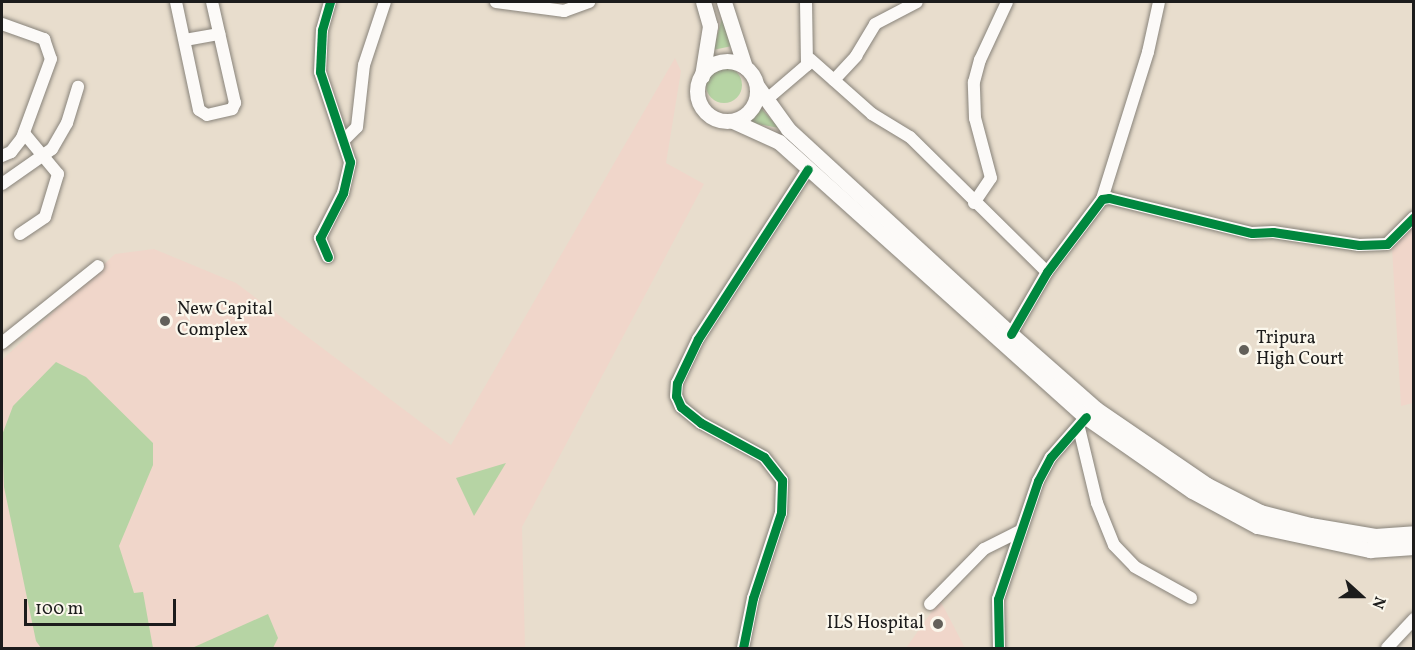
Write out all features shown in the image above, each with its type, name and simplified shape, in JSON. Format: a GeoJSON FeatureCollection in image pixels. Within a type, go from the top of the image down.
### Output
{"type":"FeatureCollection","features":[{"type":"Feature","properties":{"kind":"main road"},"geometry":{"type":"LineString","coordinates":[[703,2],[710,26],[702,76],[698,86],[701,105],[714,118],[733,121],[779,142],[1083,422],[1192,491],[1257,526],[1370,550],[1413,547]]}},
{"type":"Feature","properties":{"kind":"main road"},"geometry":{"type":"LineString","coordinates":[[724,2],[745,67],[788,129],[1096,409],[1233,500],[1270,514],[1356,534],[1394,537],[1413,533]]}},
{"type":"Feature","properties":{"kind":"main road"},"geometry":{"type":"LineString","coordinates":[[702,76],[717,63],[736,63],[745,67]]}},
{"type":"Feature","properties":{"kind":"main road"},"geometry":{"type":"LineString","coordinates":[[733,121],[754,104],[757,86]]}},
{"type":"Feature","properties":{"kind":"street"},"geometry":{"type":"LineString","coordinates":[[176,2],[199,110],[207,115],[232,109],[235,105],[212,2]]}},
{"type":"Feature","properties":{"kind":"street"},"geometry":{"type":"LineString","coordinates":[[328,257],[320,238],[348,180],[350,162],[320,72],[322,30],[330,2]]}},
{"type":"Feature","properties":{"kind":"street"},"geometry":{"type":"LineString","coordinates":[[344,140],[357,127],[364,64],[385,2]]}},
{"type":"Feature","properties":{"kind":"street"},"geometry":{"type":"LineString","coordinates":[[496,2],[564,10],[589,2]]}},
{"type":"Feature","properties":{"kind":"street"},"geometry":{"type":"LineString","coordinates":[[766,100],[807,65],[810,59],[806,2]]}},
{"type":"Feature","properties":{"kind":"street"},"geometry":{"type":"LineString","coordinates":[[834,80],[856,56],[881,18],[917,2]]}},
{"type":"Feature","properties":{"kind":"street"},"geometry":{"type":"LineString","coordinates":[[974,203],[991,178],[975,118],[975,82],[980,60],[1007,2]]}},
{"type":"Feature","properties":{"kind":"street"},"geometry":{"type":"LineString","coordinates":[[1011,334],[1047,272],[1101,199],[1148,52],[1159,2]]}},
{"type":"Feature","properties":{"kind":"street"},"geometry":{"type":"LineString","coordinates":[[2,24],[34,33],[49,47],[48,75],[24,133],[11,152],[2,156]]}},
{"type":"Feature","properties":{"kind":"street"},"geometry":{"type":"LineString","coordinates":[[185,40],[219,34]]}},
{"type":"Feature","properties":{"kind":"street"},"geometry":{"type":"LineString","coordinates":[[810,59],[872,114],[910,137],[974,203],[1047,272]]}},
{"type":"Feature","properties":{"kind":"street"},"geometry":{"type":"LineString","coordinates":[[2,184],[45,157],[67,123],[78,87]]}},
{"type":"Feature","properties":{"kind":"street"},"geometry":{"type":"LineString","coordinates":[[20,234],[45,217],[58,181],[54,166],[24,133]]}},
{"type":"Feature","properties":{"kind":"street"},"geometry":{"type":"LineString","coordinates":[[743,648],[753,598],[781,513],[782,480],[764,457],[701,423],[681,407],[676,396],[676,383],[698,339],[808,169]]}},
{"type":"Feature","properties":{"kind":"street"},"geometry":{"type":"LineString","coordinates":[[1101,199],[1109,198],[1252,233],[1273,232],[1359,245],[1387,244],[1413,217]]}},
{"type":"Feature","properties":{"kind":"street"},"geometry":{"type":"LineString","coordinates":[[2,343],[98,266]]}},
{"type":"Feature","properties":{"kind":"street"},"geometry":{"type":"LineString","coordinates":[[999,648],[998,599],[1038,481],[1051,457],[1083,422]]}},
{"type":"Feature","properties":{"kind":"street"},"geometry":{"type":"LineString","coordinates":[[1083,422],[1097,503],[1114,545],[1135,567],[1191,598]]}},
{"type":"Feature","properties":{"kind":"street"},"geometry":{"type":"LineString","coordinates":[[930,604],[984,549],[1020,531]]}},
{"type":"Feature","properties":{"kind":"street"},"geometry":{"type":"LineString","coordinates":[[1386,648],[1413,619]]}},
{"type":"Feature","properties":{"kind":"shaded area","name":"New Capital Complex"},"geometry":{"type":"Polygon","coordinates":[[[675,58],[681,71],[666,163],[704,184],[522,527],[525,648],[2,648],[2,360],[115,254],[154,249],[236,283],[451,445],[675,58]]]}},
{"type":"Feature","properties":{"kind":"shaded area"},"geometry":{"type":"Polygon","coordinates":[[[1413,222],[1413,403],[1401,406],[1392,247],[1413,222]]]}},
{"type":"Feature","properties":{"kind":"shaded area","name":"ILS Hospital"},"geometry":{"type":"Polygon","coordinates":[[[940,600],[965,648],[906,648],[940,600]]]}},
{"type":"Feature","properties":{"kind":"green space"},"geometry":{"type":"Polygon","coordinates":[[[722,18],[732,46],[713,50],[722,18]]]}},
{"type":"Feature","properties":{"kind":"green space"},"geometry":{"type":"Polygon","coordinates":[[[724,67],[736,73],[742,85],[736,97],[724,103],[712,97],[706,85],[712,73],[724,67]]]}},
{"type":"Feature","properties":{"kind":"green space"},"geometry":{"type":"Polygon","coordinates":[[[760,107],[779,128],[747,122],[760,107]]]}},
{"type":"Feature","properties":{"kind":"green space"},"geometry":{"type":"Polygon","coordinates":[[[56,362],[86,377],[153,443],[153,465],[119,546],[134,593],[143,592],[153,648],[41,648],[36,641],[4,487],[2,435],[13,406],[56,362]]]}},
{"type":"Feature","properties":{"kind":"green space"},"geometry":{"type":"Polygon","coordinates":[[[506,463],[474,516],[456,478],[506,463]]]}},
{"type":"Feature","properties":{"kind":"green space"},"geometry":{"type":"Polygon","coordinates":[[[268,614],[278,638],[273,648],[192,648],[268,614]]]}},
{"type":"Feature","properties":{"kind":"cycle path"},"geometry":{"type":"LineString","coordinates":[[328,257],[320,238],[343,193],[350,162],[320,72],[322,30],[330,2]]}},
{"type":"Feature","properties":{"kind":"cycle path"},"geometry":{"type":"LineString","coordinates":[[743,648],[753,598],[781,513],[782,480],[764,457],[701,423],[681,407],[676,396],[677,383],[698,339],[808,169]]}},
{"type":"Feature","properties":{"kind":"cycle path"},"geometry":{"type":"LineString","coordinates":[[1011,334],[1047,272],[1102,199],[1109,198],[1252,233],[1273,232],[1359,245],[1387,244],[1414,217]]}},
{"type":"Feature","properties":{"kind":"cycle path"},"geometry":{"type":"LineString","coordinates":[[999,648],[998,599],[1038,481],[1051,457],[1086,417]]}},
{"type":"Feature","properties":{"kind":"place","name":"New Capital Complex"},"geometry":{"type":"Point","coordinates":[165,321]}},
{"type":"Feature","properties":{"kind":"place","name":"Tripura High Court"},"geometry":{"type":"Point","coordinates":[1244,350]}},
{"type":"Feature","properties":{"kind":"place","name":"ILS Hospital"},"geometry":{"type":"Point","coordinates":[938,624]}}]}
